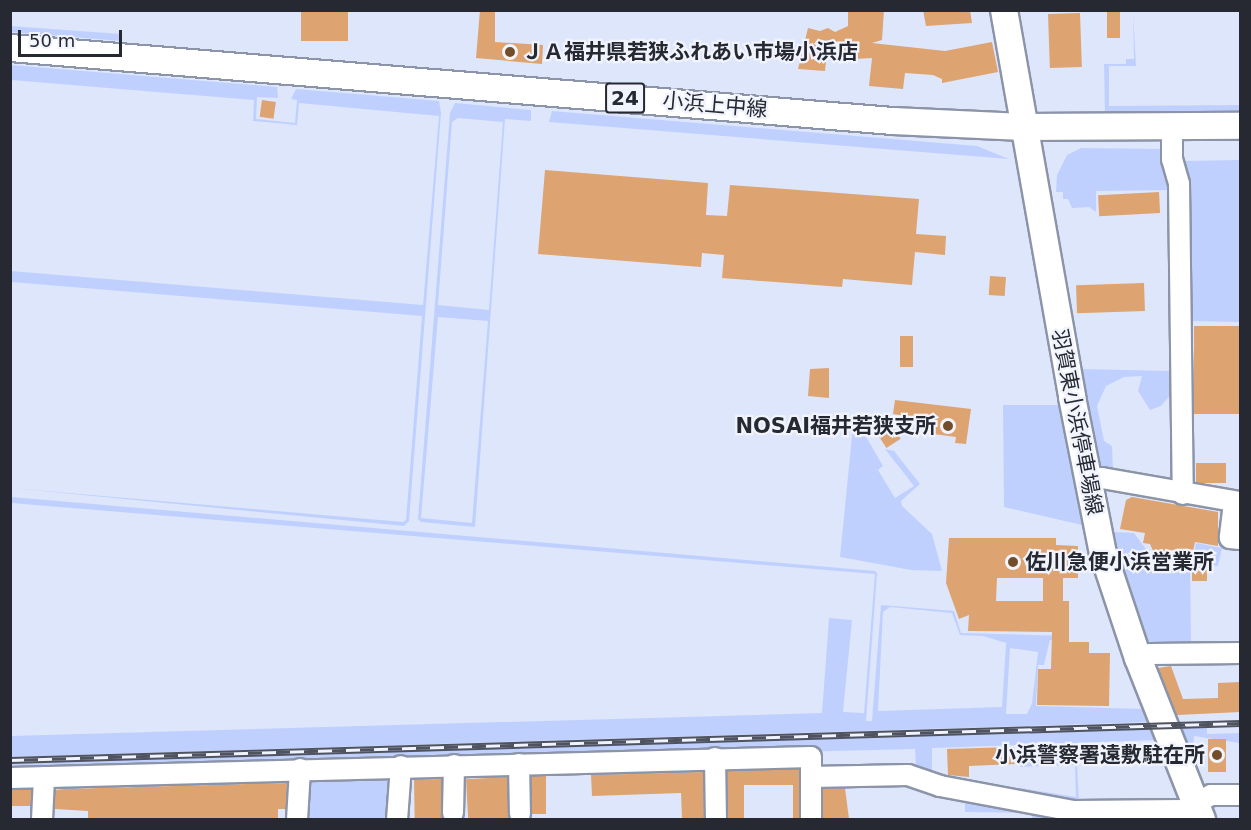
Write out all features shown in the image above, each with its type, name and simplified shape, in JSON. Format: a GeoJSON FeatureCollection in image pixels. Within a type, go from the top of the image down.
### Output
{"type":"FeatureCollection","features":[{"type":"Feature","properties":{"kind":"main road","name":"羽賀東小浜停車場線"},"geometry":{"type":"LineString","coordinates":[[1004,10],[1087,481],[1108,571],[1138,658],[1199,813]]}},
{"type":"Feature","properties":{"kind":"main road","name":"小浜上中線"},"geometry":{"type":"LineString","coordinates":[[10,48],[893,121],[1023,127],[1240,126]]}},
{"type":"Feature","properties":{"kind":"street"},"geometry":{"type":"LineString","coordinates":[[1172,127],[1172,159],[1179,184],[1183,494]]}},
{"type":"Feature","properties":{"kind":"street"},"geometry":{"type":"LineString","coordinates":[[1087,481],[1102,478],[1237,502],[1230,538],[1240,539]]}},
{"type":"Feature","properties":{"kind":"street"},"geometry":{"type":"LineString","coordinates":[[1138,658],[1150,654],[1240,653]]}},
{"type":"Feature","properties":{"kind":"street"},"geometry":{"type":"LineString","coordinates":[[10,778],[811,756],[811,819]]}},
{"type":"Feature","properties":{"kind":"street"},"geometry":{"type":"LineString","coordinates":[[715,758],[716,819]]}},
{"type":"Feature","properties":{"kind":"street"},"geometry":{"type":"LineString","coordinates":[[519,764],[520,814]]}},
{"type":"Feature","properties":{"kind":"street"},"geometry":{"type":"LineString","coordinates":[[453,813],[454,765]]}},
{"type":"Feature","properties":{"kind":"street"},"geometry":{"type":"LineString","coordinates":[[398,819],[401,766]]}},
{"type":"Feature","properties":{"kind":"street"},"geometry":{"type":"LineString","coordinates":[[297,819],[300,769]]}},
{"type":"Feature","properties":{"kind":"street"},"geometry":{"type":"LineString","coordinates":[[811,777],[908,775],[940,786],[1074,811],[1199,813],[1211,795],[1240,795]]}},
{"type":"Feature","properties":{"kind":"street"},"geometry":{"type":"LineString","coordinates":[[42,819],[44,777]]}},
{"type":"Feature","properties":{"kind":"shaded area"},"geometry":{"type":"Polygon","coordinates":[[[1133,11],[1136,66],[1109,66],[1109,106],[1240,105],[1240,113],[1105,113],[1104,64],[1126,64],[1126,59],[1134,59],[1133,11]]]}},
{"type":"Feature","properties":{"kind":"shaded area"},"geometry":{"type":"Polygon","coordinates":[[[10,26],[121,34],[121,41],[11,32],[10,26]]]}},
{"type":"Feature","properties":{"kind":"shaded area"},"geometry":{"type":"Polygon","coordinates":[[[11,65],[277,87],[278,98],[257,97],[256,119],[295,123],[297,100],[291,99],[296,89],[439,101],[441,113],[409,521],[404,526],[11,488],[403,522],[406,520],[422,316],[11,282],[11,271],[423,305],[439,116],[299,103],[297,125],[253,121],[254,100],[11,80],[11,65]]]}},
{"type":"Feature","properties":{"kind":"shaded area"},"geometry":{"type":"Polygon","coordinates":[[[455,103],[531,110],[531,121],[505,119],[475,527],[421,522],[418,519],[450,113],[455,103]],[[458,118],[452,122],[438,305],[489,310],[503,122],[458,118]],[[438,317],[421,518],[472,523],[488,321],[438,317]]]}},
{"type":"Feature","properties":{"kind":"shaded area"},"geometry":{"type":"Polygon","coordinates":[[[552,111],[977,146],[1009,159],[549,122],[552,111]]]}},
{"type":"Feature","properties":{"kind":"shaded area"},"geometry":{"type":"Polygon","coordinates":[[[1081,148],[1164,149],[1170,190],[1096,191],[1096,212],[1089,207],[1072,208],[1068,199],[1063,199],[1063,192],[1056,192],[1057,175],[1067,155],[1081,148]]]}},
{"type":"Feature","properties":{"kind":"shaded area"},"geometry":{"type":"Polygon","coordinates":[[[1240,160],[1240,322],[1188,321],[1191,184],[1184,161],[1240,160]]]}},
{"type":"Feature","properties":{"kind":"shaded area"},"geometry":{"type":"Polygon","coordinates":[[[1080,369],[1171,371],[1173,392],[1161,406],[1150,410],[1138,391],[1142,376],[1124,377],[1106,386],[1097,406],[1104,441],[1112,446],[1113,472],[1100,468],[1080,369]]]}},
{"type":"Feature","properties":{"kind":"shaded area"},"geometry":{"type":"Polygon","coordinates":[[[1003,405],[1059,405],[1082,525],[1004,507],[1003,405]]]}},
{"type":"Feature","properties":{"kind":"shaded area"},"geometry":{"type":"Polygon","coordinates":[[[854,416],[883,466],[878,470],[895,498],[914,486],[885,449],[894,451],[920,484],[901,501],[902,506],[932,534],[942,571],[911,570],[840,557],[854,416]]]}},
{"type":"Feature","properties":{"kind":"shaded area"},"geometry":{"type":"Polygon","coordinates":[[[11,497],[875,571],[877,573],[866,721],[872,721],[881,605],[954,611],[961,633],[1069,636],[1069,640],[1050,640],[1044,665],[1038,665],[1036,706],[1143,709],[1153,722],[11,757],[10,736],[822,713],[829,618],[852,620],[843,712],[864,713],[875,574],[11,503],[11,497]],[[890,607],[883,612],[878,711],[1002,707],[1006,643],[983,636],[960,635],[952,613],[890,607]],[[1010,648],[1006,714],[1027,714],[1032,703],[1038,652],[1010,648]]]}},
{"type":"Feature","properties":{"kind":"shaded area"},"geometry":{"type":"Polygon","coordinates":[[[1113,532],[1134,533],[1151,556],[1180,560],[1188,551],[1194,552],[1196,543],[1222,548],[1218,566],[1190,562],[1191,645],[1147,644],[1113,532]]]}},
{"type":"Feature","properties":{"kind":"shaded area"},"geometry":{"type":"Polygon","coordinates":[[[1153,726],[1156,740],[1076,743],[1079,805],[1020,793],[1020,788],[1076,797],[1075,765],[1019,767],[1018,745],[932,748],[932,776],[916,768],[915,749],[11,771],[10,763],[1153,726]]]}},
{"type":"Feature","properties":{"kind":"shaded area"},"geometry":{"type":"Polygon","coordinates":[[[1207,726],[1207,734],[1240,733],[1240,743],[1194,736],[1192,759],[1180,727],[1207,726]]]}},
{"type":"Feature","properties":{"kind":"shaded area"},"geometry":{"type":"Polygon","coordinates":[[[384,773],[390,779],[387,819],[302,820],[305,781],[310,775],[384,773]]]}},
{"type":"Feature","properties":{"kind":"shaded area"},"geometry":{"type":"Polygon","coordinates":[[[965,797],[1042,811],[1043,819],[1032,819],[1032,813],[965,812],[965,797]]]}},
{"type":"Feature","properties":{"kind":"building"},"geometry":{"type":"Polygon","coordinates":[[[301,10],[348,10],[348,41],[301,41],[301,10]]]}},
{"type":"Feature","properties":{"kind":"building","name":"ＪＡ福井県若狭ふれあい市場小浜店"},"geometry":{"type":"Polygon","coordinates":[[[480,10],[495,10],[495,42],[543,45],[542,64],[476,58],[480,10]]]}},
{"type":"Feature","properties":{"kind":"building"},"geometry":{"type":"Polygon","coordinates":[[[848,10],[884,10],[882,40],[872,43],[945,51],[992,42],[998,72],[942,83],[942,79],[933,75],[905,73],[903,89],[869,86],[872,58],[855,59],[849,55],[841,58],[827,53],[825,71],[798,69],[808,28],[820,31],[828,28],[835,32],[848,26],[848,10]]]}},
{"type":"Feature","properties":{"kind":"building"},"geometry":{"type":"Polygon","coordinates":[[[923,10],[970,10],[972,23],[926,26],[923,10]]]}},
{"type":"Feature","properties":{"kind":"building"},"geometry":{"type":"Polygon","coordinates":[[[1107,12],[1120,12],[1120,38],[1107,38],[1107,12]]]}},
{"type":"Feature","properties":{"kind":"building"},"geometry":{"type":"Polygon","coordinates":[[[1080,13],[1082,67],[1050,68],[1048,14],[1080,13]]]}},
{"type":"Feature","properties":{"kind":"building"},"geometry":{"type":"Polygon","coordinates":[[[262,100],[276,102],[273,119],[260,117],[262,100]]]}},
{"type":"Feature","properties":{"kind":"building"},"geometry":{"type":"Polygon","coordinates":[[[545,170],[708,183],[706,215],[727,216],[730,185],[919,199],[916,234],[946,236],[945,255],[915,252],[912,285],[843,279],[842,287],[722,278],[724,255],[702,253],[701,267],[538,254],[545,170]]]}},
{"type":"Feature","properties":{"kind":"building"},"geometry":{"type":"Polygon","coordinates":[[[1159,192],[1160,213],[1099,216],[1098,195],[1159,192]]]}},
{"type":"Feature","properties":{"kind":"building"},"geometry":{"type":"Polygon","coordinates":[[[990,276],[1006,277],[1005,296],[989,295],[990,276]]]}},
{"type":"Feature","properties":{"kind":"building"},"geometry":{"type":"Polygon","coordinates":[[[1144,283],[1145,311],[1077,313],[1076,285],[1144,283]]]}},
{"type":"Feature","properties":{"kind":"building"},"geometry":{"type":"Polygon","coordinates":[[[1194,326],[1240,326],[1240,414],[1194,414],[1194,326]]]}},
{"type":"Feature","properties":{"kind":"building"},"geometry":{"type":"Polygon","coordinates":[[[900,336],[913,336],[913,367],[900,367],[900,336]]]}},
{"type":"Feature","properties":{"kind":"building"},"geometry":{"type":"Polygon","coordinates":[[[829,368],[829,398],[808,396],[810,369],[829,368]]]}},
{"type":"Feature","properties":{"kind":"building","name":"NOSAI福井若狭支所"},"geometry":{"type":"Polygon","coordinates":[[[895,400],[971,409],[966,444],[955,443],[956,437],[926,433],[928,419],[893,414],[895,400]]]}},
{"type":"Feature","properties":{"kind":"building"},"geometry":{"type":"Polygon","coordinates":[[[886,416],[901,439],[886,448],[872,425],[886,416]]]}},
{"type":"Feature","properties":{"kind":"building"},"geometry":{"type":"Polygon","coordinates":[[[1196,463],[1226,463],[1226,483],[1196,483],[1196,463]]]}},
{"type":"Feature","properties":{"kind":"building"},"geometry":{"type":"Polygon","coordinates":[[[1132,497],[1218,512],[1218,546],[1195,542],[1191,560],[1154,553],[1150,544],[1143,543],[1145,533],[1120,529],[1126,500],[1132,497]]]}},
{"type":"Feature","properties":{"kind":"building"},"geometry":{"type":"Polygon","coordinates":[[[949,538],[1056,538],[1056,545],[1078,546],[1078,578],[1063,578],[1063,601],[1069,601],[1069,642],[1089,642],[1089,653],[1110,653],[1109,706],[1037,705],[1038,669],[1051,669],[1052,632],[968,631],[969,615],[959,619],[946,583],[949,538]],[[997,578],[996,601],[1043,601],[1043,578],[997,578]]]}},
{"type":"Feature","properties":{"kind":"building"},"geometry":{"type":"Polygon","coordinates":[[[1192,567],[1207,567],[1207,581],[1192,581],[1192,567]]]}},
{"type":"Feature","properties":{"kind":"building"},"geometry":{"type":"Polygon","coordinates":[[[1171,666],[1183,699],[1218,698],[1218,683],[1240,682],[1240,712],[1177,715],[1158,668],[1171,666]]]}},
{"type":"Feature","properties":{"kind":"building","name":"小浜警察署遠敷駐在所"},"geometry":{"type":"Polygon","coordinates":[[[1208,739],[1226,739],[1226,772],[1208,772],[1208,739]]]}},
{"type":"Feature","properties":{"kind":"building"},"geometry":{"type":"Polygon","coordinates":[[[1014,747],[1015,764],[969,766],[969,777],[948,775],[947,749],[1014,747]]]}},
{"type":"Feature","properties":{"kind":"building"},"geometry":{"type":"Polygon","coordinates":[[[799,769],[799,819],[793,819],[793,785],[744,785],[744,819],[728,819],[727,771],[799,769]]]}},
{"type":"Feature","properties":{"kind":"building"},"geometry":{"type":"Polygon","coordinates":[[[703,772],[704,819],[682,819],[681,793],[592,796],[591,775],[703,772]]]}},
{"type":"Feature","properties":{"kind":"building"},"geometry":{"type":"Polygon","coordinates":[[[531,776],[546,776],[546,814],[531,814],[531,776]]]}},
{"type":"Feature","properties":{"kind":"building"},"geometry":{"type":"Polygon","coordinates":[[[507,777],[509,819],[468,820],[466,779],[507,777]]]}},
{"type":"Feature","properties":{"kind":"building"},"geometry":{"type":"Polygon","coordinates":[[[414,779],[442,779],[443,819],[415,819],[414,779]]]}},
{"type":"Feature","properties":{"kind":"building"},"geometry":{"type":"Polygon","coordinates":[[[287,783],[286,809],[278,809],[278,819],[88,819],[88,811],[55,809],[55,790],[287,783]]]}},
{"type":"Feature","properties":{"kind":"building"},"geometry":{"type":"Polygon","coordinates":[[[845,788],[849,819],[823,819],[823,789],[845,788]]]}},
{"type":"Feature","properties":{"kind":"building"},"geometry":{"type":"Polygon","coordinates":[[[10,789],[31,789],[31,806],[10,806],[10,789]]]}},
{"type":"Feature","properties":{"kind":"railway"},"geometry":{"type":"LineString","coordinates":[[10,760],[1240,723]]}},
{"type":"Feature","properties":{"kind":"place","name":"ＪＡ福井県若狭ふれあい市場小浜店"},"geometry":{"type":"Point","coordinates":[510,52]}},
{"type":"Feature","properties":{"kind":"place","name":"NOSAI福井若狭支所"},"geometry":{"type":"Point","coordinates":[948,426]}},
{"type":"Feature","properties":{"kind":"place","name":"佐川急便小浜営業所"},"geometry":{"type":"Point","coordinates":[1013,562]}},
{"type":"Feature","properties":{"kind":"place","name":"小浜警察署遠敷駐在所"},"geometry":{"type":"Point","coordinates":[1217,755]}}]}
